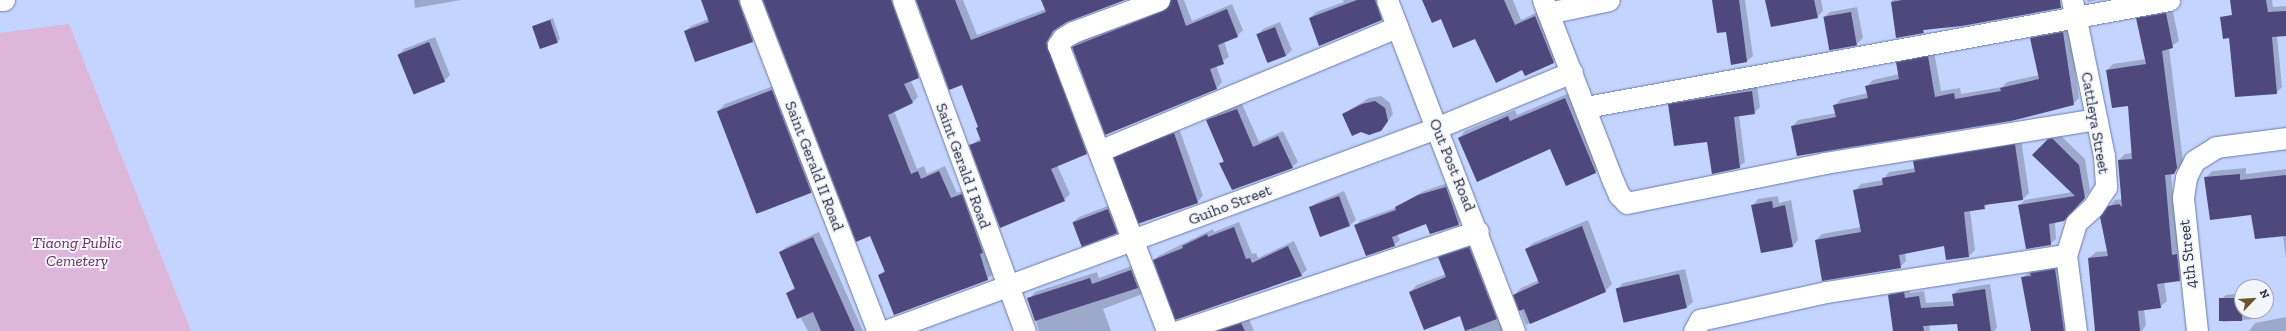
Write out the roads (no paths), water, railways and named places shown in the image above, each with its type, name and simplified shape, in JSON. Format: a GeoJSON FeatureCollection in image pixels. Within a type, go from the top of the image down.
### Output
{"type":"FeatureCollection","features":[{"type":"Feature","properties":{"kind":"street","name":"Saint Gerald II Road"},"geometry":{"type":"LineString","coordinates":[[750,0],[878,331]]}},
{"type":"Feature","properties":{"kind":"street","name":"Saint Gerald I Road"},"geometry":{"type":"LineString","coordinates":[[903,0],[1007,287],[1025,331]]}},
{"type":"Feature","properties":{"kind":"street"},"geometry":{"type":"LineString","coordinates":[[1159,0],[1072,32],[1063,38],[1058,45],[1134,241],[1167,331]]}},
{"type":"Feature","properties":{"kind":"street","name":"Out Post Road"},"geometry":{"type":"LineString","coordinates":[[1387,0],[1436,128],[1478,231],[1508,329]]}},
{"type":"Feature","properties":{"kind":"street"},"geometry":{"type":"LineString","coordinates":[[1609,0],[1546,6],[1586,107],[1613,181],[1619,195],[1627,203],[1825,164],[2096,119]]}},
{"type":"Feature","properties":{"kind":"street"},"geometry":{"type":"LineString","coordinates":[[1586,107],[2074,9],[2169,0]]}},
{"type":"Feature","properties":{"kind":"street","name":"Cattleya Street"},"geometry":{"type":"LineString","coordinates":[[2074,9],[2104,156],[2106,187],[2093,207],[2076,223],[2066,255],[2076,331]]}},
{"type":"Feature","properties":{"kind":"street"},"geometry":{"type":"LineString","coordinates":[[1099,151],[1398,27]]}},
{"type":"Feature","properties":{"kind":"street","name":"Guiho Street"},"geometry":{"type":"LineString","coordinates":[[884,331],[1134,241],[1436,128],[1572,72]]}},
{"type":"Feature","properties":{"kind":"street","name":"4th Street"},"geometry":{"type":"LineString","coordinates":[[2197,331],[2183,197],[2186,177],[2194,161],[2216,147],[2286,138]]}},
{"type":"Feature","properties":{"kind":"street"},"geometry":{"type":"LineString","coordinates":[[1179,331],[1478,231]]}},
{"type":"Feature","properties":{"kind":"street"},"geometry":{"type":"LineString","coordinates":[[1694,331],[1700,320],[1826,292],[2066,255]]}},
{"type":"Feature","properties":{"kind":"park label","name":"Tiaong Public Cemetery"},"geometry":{"type":"Point","coordinates":[77,252]}}]}
